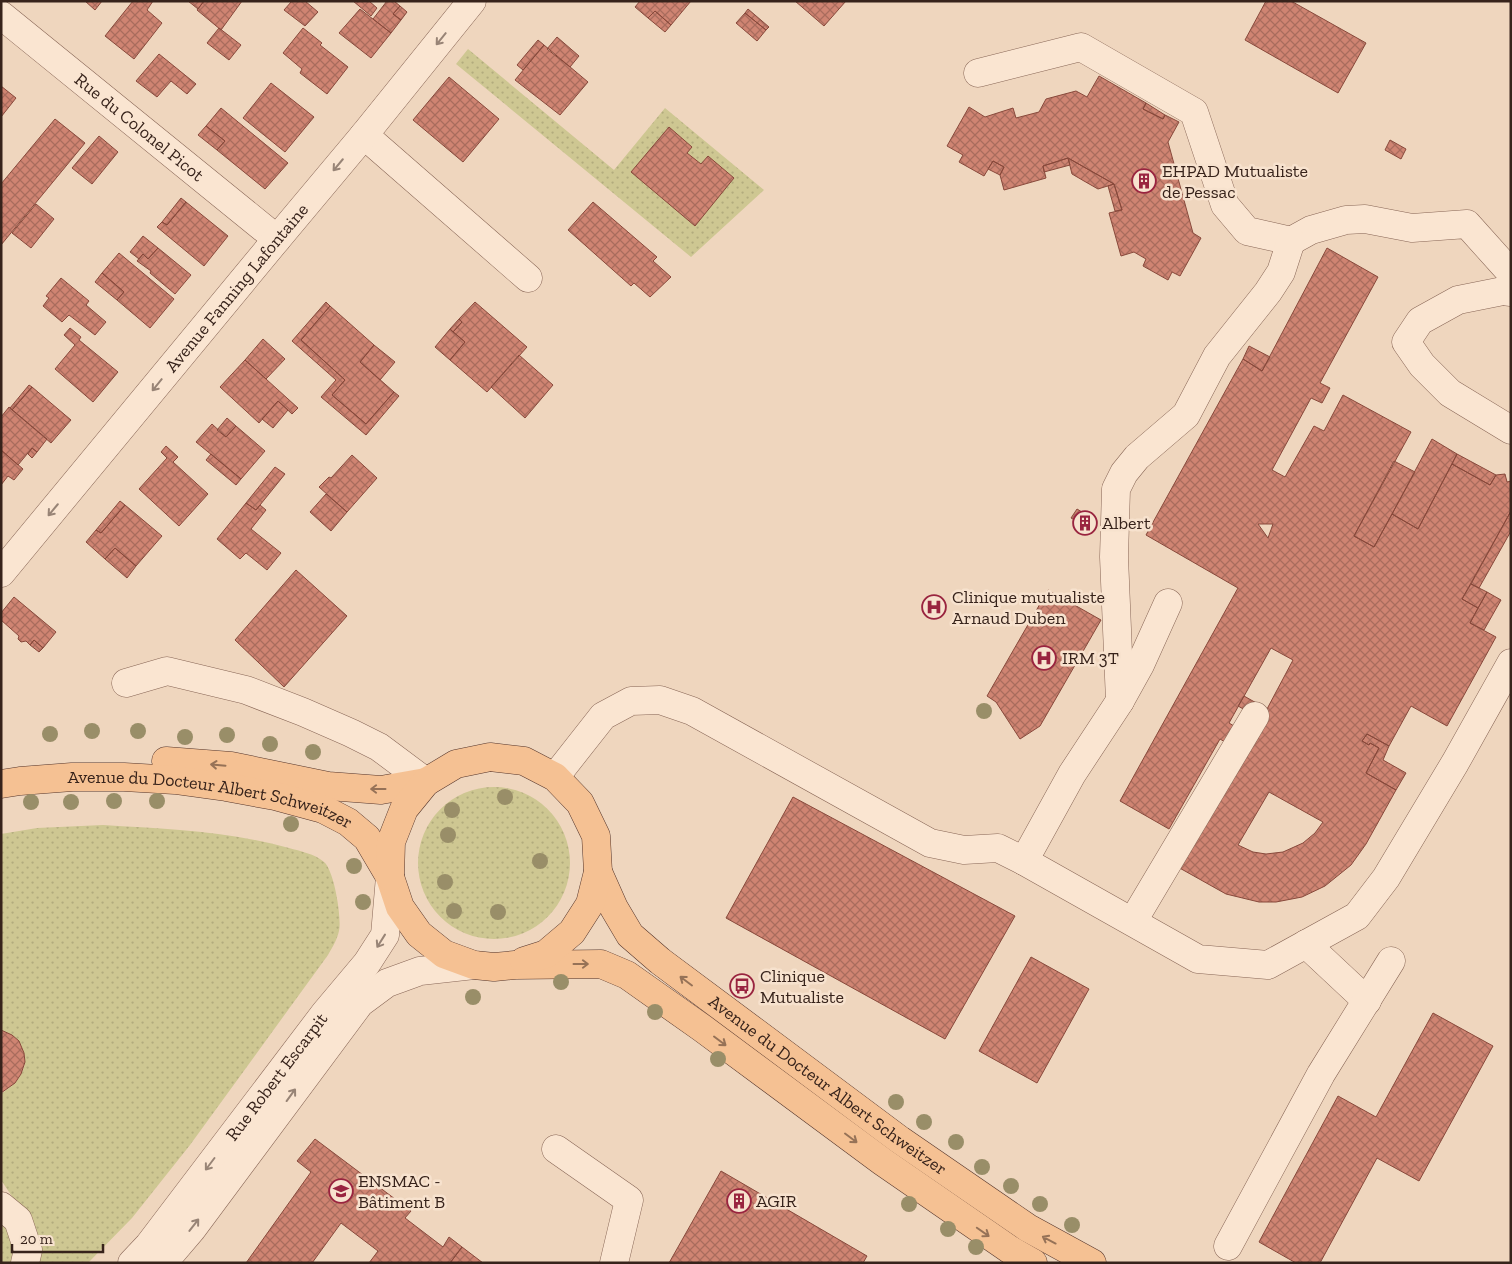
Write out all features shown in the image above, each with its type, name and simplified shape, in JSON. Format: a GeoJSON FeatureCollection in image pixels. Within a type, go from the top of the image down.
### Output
{"type":"FeatureCollection","features":[{"type":"Feature","properties":{"kind":"main road","name":"Avenue du Docteur Albert Schweitzer"},"geometry":{"type":"LineString","coordinates":[[390,876],[392,842],[404,809],[426,782],[456,764],[490,757],[524,761],[555,777],[580,803],[596,836],[598,872],[590,904],[572,932],[546,954],[514,965]]}},
{"type":"Feature","properties":{"kind":"main road","name":"Avenue du Docteur Albert Schweitzer"},"geometry":{"type":"LineString","coordinates":[[1,765],[146,759],[231,766],[328,786],[381,790],[426,782]]}},
{"type":"Feature","properties":{"kind":"main road","name":"Avenue du Docteur Albert Schweitzer"},"geometry":{"type":"LineString","coordinates":[[1,784],[72,777],[124,777],[175,780],[226,786],[275,796],[323,809],[348,822],[367,838],[390,876],[400,907],[418,934],[444,954],[474,965],[494,967],[601,964],[627,975],[883,1162],[1012,1251],[1033,1263]]}},
{"type":"Feature","properties":{"kind":"main road","name":"Avenue du Docteur Albert Schweitzer"},"geometry":{"type":"LineString","coordinates":[[598,872],[614,908],[630,935],[660,961],[900,1140],[1028,1228],[1092,1263]]}},
{"type":"Feature","properties":{"kind":"street","name":"Avenue Fanning Lafontaine"},"geometry":{"type":"LineString","coordinates":[[1,573],[364,135],[472,1]]}},
{"type":"Feature","properties":{"kind":"street","name":"Rue du Colonel Picot"},"geometry":{"type":"LineString","coordinates":[[1,15],[276,239]]}},
{"type":"Feature","properties":{"kind":"street"},"geometry":{"type":"LineString","coordinates":[[978,73],[1081,47],[1194,112],[1225,205],[1247,231],[1291,241],[1311,230],[1346,220],[1365,219],[1412,228],[1467,224],[1511,273]]}},
{"type":"Feature","properties":{"kind":"street"},"geometry":{"type":"LineString","coordinates":[[364,135],[528,278]]}},
{"type":"Feature","properties":{"kind":"street"},"geometry":{"type":"LineString","coordinates":[[1120,701],[1114,557],[1116,489],[1124,473],[1136,457],[1186,415],[1218,356],[1268,292],[1281,272],[1291,241]]}},
{"type":"Feature","properties":{"kind":"street"},"geometry":{"type":"LineString","coordinates":[[1511,292],[1503,291],[1458,300],[1420,321],[1406,342],[1422,365],[1450,393],[1511,430]]}},
{"type":"Feature","properties":{"kind":"street"},"geometry":{"type":"LineString","coordinates":[[1024,860],[1072,774],[1120,701],[1140,666],[1168,603]]}},
{"type":"Feature","properties":{"kind":"street"},"geometry":{"type":"LineString","coordinates":[[555,777],[603,716],[631,701],[660,700],[692,711],[930,843],[964,850],[998,848],[1024,860],[1198,959],[1268,965],[1356,916],[1386,878],[1455,763],[1511,663]]}},
{"type":"Feature","properties":{"kind":"street"},"geometry":{"type":"LineString","coordinates":[[126,683],[168,672],[246,690],[358,736],[379,747],[426,782]]}},
{"type":"Feature","properties":{"kind":"street"},"geometry":{"type":"LineString","coordinates":[[1133,921],[1255,716]]}},
{"type":"Feature","properties":{"kind":"street","name":"Rue Robert Escarpit"},"geometry":{"type":"LineString","coordinates":[[132,1263],[149,1245],[325,1014],[372,956],[385,935],[390,876]]}},
{"type":"Feature","properties":{"kind":"street"},"geometry":{"type":"LineString","coordinates":[[1306,944],[1367,1001]]}},
{"type":"Feature","properties":{"kind":"street"},"geometry":{"type":"LineString","coordinates":[[1228,1246],[1321,1074],[1391,961]]}},
{"type":"Feature","properties":{"kind":"street","name":"Rue Robert Escarpit"},"geometry":{"type":"LineString","coordinates":[[163,1263],[192,1229],[360,1003],[387,983],[420,972],[474,965]]}},
{"type":"Feature","properties":{"kind":"street"},"geometry":{"type":"LineString","coordinates":[[556,1149],[629,1200],[614,1263]]}},
{"type":"Feature","properties":{"kind":"street"},"geometry":{"type":"LineString","coordinates":[[1,1206],[18,1220],[28,1250],[25,1263]]}},
{"type":"Feature","properties":{"kind":"shaded area"},"geometry":{"type":"Polygon","coordinates":[[[468,49],[614,170],[665,108],[764,190],[691,257],[456,64],[468,49]]]}},
{"type":"Feature","properties":{"kind":"shaded area"},"geometry":{"type":"Polygon","coordinates":[[[494,787],[523,793],[548,809],[564,834],[570,863],[564,892],[548,917],[523,933],[494,939],[465,933],[440,917],[424,892],[418,863],[424,834],[440,809],[465,793],[494,787]]]}},
{"type":"Feature","properties":{"kind":"shaded area"},"geometry":{"type":"Polygon","coordinates":[[[103,825],[220,834],[266,842],[312,855],[324,862],[331,874],[338,906],[339,931],[328,955],[190,1145],[132,1218],[88,1263],[1,1263],[1,1217],[17,1204],[1,1180],[1,1094],[17,1080],[25,1061],[22,1048],[18,1042],[1,1030],[1,834],[37,828],[103,825]]]}},
{"type":"Feature","properties":{"kind":"building"},"geometry":{"type":"Polygon","coordinates":[[[85,1],[102,1],[95,10],[85,1]]]}},
{"type":"Feature","properties":{"kind":"building"},"geometry":{"type":"Polygon","coordinates":[[[133,1],[153,1],[147,10],[162,23],[134,59],[105,36],[133,1]]]}},
{"type":"Feature","properties":{"kind":"building"},"geometry":{"type":"Polygon","coordinates":[[[188,1],[204,1],[198,9],[188,1]]]}},
{"type":"Feature","properties":{"kind":"building"},"geometry":{"type":"Polygon","coordinates":[[[204,1],[242,1],[221,30],[197,10],[204,1]]]}},
{"type":"Feature","properties":{"kind":"building"},"geometry":{"type":"Polygon","coordinates":[[[292,1],[305,1],[318,12],[305,26],[284,10],[292,1]]]}},
{"type":"Feature","properties":{"kind":"building"},"geometry":{"type":"Polygon","coordinates":[[[353,1],[369,1],[377,8],[371,16],[353,1]]]}},
{"type":"Feature","properties":{"kind":"building"},"geometry":{"type":"Polygon","coordinates":[[[387,1],[394,1],[400,6],[393,14],[401,20],[391,33],[373,19],[387,1]]]}},
{"type":"Feature","properties":{"kind":"building"},"geometry":{"type":"Polygon","coordinates":[[[640,1],[691,1],[671,25],[655,11],[648,18],[635,7],[640,1]]]}},
{"type":"Feature","properties":{"kind":"building"},"geometry":{"type":"Polygon","coordinates":[[[795,1],[846,1],[824,26],[795,1]]]}},
{"type":"Feature","properties":{"kind":"building"},"geometry":{"type":"Polygon","coordinates":[[[1266,1],[1291,1],[1366,43],[1338,93],[1245,40],[1266,1]]]}},
{"type":"Feature","properties":{"kind":"building"},"geometry":{"type":"Polygon","coordinates":[[[400,6],[407,12],[401,20],[393,14],[400,6]]]}},
{"type":"Feature","properties":{"kind":"building"},"geometry":{"type":"Polygon","coordinates":[[[360,9],[391,33],[371,58],[339,33],[360,9]]]}},
{"type":"Feature","properties":{"kind":"building"},"geometry":{"type":"Polygon","coordinates":[[[748,9],[769,27],[766,30],[745,13],[748,9]]]}},
{"type":"Feature","properties":{"kind":"building"},"geometry":{"type":"Polygon","coordinates":[[[655,11],[671,25],[665,32],[648,18],[655,11]]]}},
{"type":"Feature","properties":{"kind":"building"},"geometry":{"type":"Polygon","coordinates":[[[745,13],[766,30],[757,41],[736,23],[745,13]]]}},
{"type":"Feature","properties":{"kind":"building"},"geometry":{"type":"Polygon","coordinates":[[[219,28],[241,45],[229,60],[207,43],[219,28]]]}},
{"type":"Feature","properties":{"kind":"building"},"geometry":{"type":"Polygon","coordinates":[[[303,28],[322,43],[320,45],[348,67],[327,94],[300,73],[302,69],[283,53],[303,28]]]}},
{"type":"Feature","properties":{"kind":"building"},"geometry":{"type":"Polygon","coordinates":[[[557,37],[579,56],[570,67],[547,49],[557,37]]]}},
{"type":"Feature","properties":{"kind":"building"},"geometry":{"type":"Polygon","coordinates":[[[538,40],[544,45],[523,70],[517,65],[538,40]]]}},
{"type":"Feature","properties":{"kind":"building"},"geometry":{"type":"Polygon","coordinates":[[[544,45],[588,82],[560,115],[515,80],[544,45]]]}},
{"type":"Feature","properties":{"kind":"building"},"geometry":{"type":"Polygon","coordinates":[[[159,54],[196,84],[187,94],[171,81],[157,97],[136,81],[159,54]]]}},
{"type":"Feature","properties":{"kind":"building","name":"EHPAD Mutualiste de Pessac"},"geometry":{"type":"Polygon","coordinates":[[[1099,76],[1146,103],[1143,109],[1163,119],[1165,115],[1179,122],[1168,142],[1193,233],[1201,238],[1180,276],[1172,272],[1168,280],[1143,266],[1146,259],[1134,252],[1121,256],[1109,213],[1122,210],[1114,184],[1068,158],[1043,166],[1046,178],[1004,190],[1000,175],[1004,167],[993,161],[984,176],[959,162],[963,155],[947,146],[969,107],[985,117],[1013,108],[1016,118],[1039,112],[1046,99],[1076,91],[1087,97],[1099,76]]]}},
{"type":"Feature","properties":{"kind":"building"},"geometry":{"type":"Polygon","coordinates":[[[449,77],[499,119],[463,162],[413,120],[449,77]]]}},
{"type":"Feature","properties":{"kind":"building"},"geometry":{"type":"Polygon","coordinates":[[[271,83],[314,117],[285,152],[243,118],[271,83]]]}},
{"type":"Feature","properties":{"kind":"building"},"geometry":{"type":"Polygon","coordinates":[[[1,86],[16,98],[1,117],[1,86]]]}},
{"type":"Feature","properties":{"kind":"building"},"geometry":{"type":"Polygon","coordinates":[[[1146,103],[1165,115],[1163,119],[1143,109],[1146,103]]]}},
{"type":"Feature","properties":{"kind":"building"},"geometry":{"type":"Polygon","coordinates":[[[221,108],[288,163],[265,189],[217,150],[225,141],[206,126],[221,108]]]}},
{"type":"Feature","properties":{"kind":"building"},"geometry":{"type":"Polygon","coordinates":[[[55,119],[85,143],[1,245],[1,184],[55,119]]]}},
{"type":"Feature","properties":{"kind":"building"},"geometry":{"type":"Polygon","coordinates":[[[206,126],[225,141],[217,150],[198,135],[206,126]]]}},
{"type":"Feature","properties":{"kind":"building"},"geometry":{"type":"Polygon","coordinates":[[[669,127],[692,147],[687,153],[701,164],[708,156],[734,178],[695,226],[631,172],[669,127]]]}},
{"type":"Feature","properties":{"kind":"building"},"geometry":{"type":"Polygon","coordinates":[[[99,136],[118,152],[92,184],[72,168],[99,136]]]}},
{"type":"Feature","properties":{"kind":"building"},"geometry":{"type":"Polygon","coordinates":[[[1390,140],[1406,149],[1401,159],[1385,150],[1390,140]]]}},
{"type":"Feature","properties":{"kind":"building"},"geometry":{"type":"Polygon","coordinates":[[[1068,158],[1070,165],[1044,172],[1043,166],[1068,158]]]}},
{"type":"Feature","properties":{"kind":"building"},"geometry":{"type":"Polygon","coordinates":[[[1068,158],[1114,184],[1098,189],[1072,174],[1068,158]]]}},
{"type":"Feature","properties":{"kind":"building"},"geometry":{"type":"Polygon","coordinates":[[[993,161],[1004,167],[1000,175],[988,169],[993,161]]]}},
{"type":"Feature","properties":{"kind":"building"},"geometry":{"type":"Polygon","coordinates":[[[1114,184],[1122,210],[1115,211],[1108,186],[1114,184]]]}},
{"type":"Feature","properties":{"kind":"building"},"geometry":{"type":"Polygon","coordinates":[[[181,198],[186,202],[167,225],[162,222],[181,198]]]}},
{"type":"Feature","properties":{"kind":"building"},"geometry":{"type":"Polygon","coordinates":[[[186,202],[228,236],[204,266],[157,227],[162,222],[167,225],[186,202]]]}},
{"type":"Feature","properties":{"kind":"building"},"geometry":{"type":"Polygon","coordinates":[[[593,202],[657,257],[653,261],[671,277],[650,297],[634,283],[631,286],[568,230],[593,202]]]}},
{"type":"Feature","properties":{"kind":"building"},"geometry":{"type":"Polygon","coordinates":[[[36,204],[54,219],[31,248],[12,233],[36,204]]]}},
{"type":"Feature","properties":{"kind":"building"},"geometry":{"type":"Polygon","coordinates":[[[143,236],[158,248],[148,259],[143,254],[139,259],[130,252],[143,236]]]}},
{"type":"Feature","properties":{"kind":"building"},"geometry":{"type":"Polygon","coordinates":[[[158,248],[191,275],[175,294],[150,273],[151,271],[137,261],[143,254],[148,259],[158,248]]]}},
{"type":"Feature","properties":{"kind":"building"},"geometry":{"type":"Polygon","coordinates":[[[1327,248],[1378,277],[1320,383],[1330,388],[1322,403],[1311,398],[1272,470],[1285,477],[1314,426],[1324,431],[1343,395],[1411,432],[1354,536],[1374,547],[1392,514],[1418,529],[1452,464],[1490,485],[1496,475],[1505,474],[1507,482],[1511,481],[1511,511],[1462,599],[1478,608],[1470,623],[1496,637],[1447,726],[1411,706],[1389,746],[1367,734],[1362,741],[1379,748],[1366,773],[1396,790],[1366,844],[1351,865],[1325,886],[1302,897],[1276,902],[1259,902],[1226,894],[1176,866],[1267,709],[1293,660],[1271,648],[1229,723],[1239,729],[1230,745],[1220,739],[1169,829],[1120,801],[1238,588],[1146,535],[1243,359],[1262,371],[1327,248]],[[1258,524],[1268,538],[1273,524],[1258,524]],[[1269,792],[1238,845],[1253,852],[1266,854],[1283,852],[1303,843],[1315,833],[1323,822],[1269,792]]]}},
{"type":"Feature","properties":{"kind":"building"},"geometry":{"type":"Polygon","coordinates":[[[119,253],[174,299],[150,328],[117,300],[124,292],[102,273],[119,253]]]}},
{"type":"Feature","properties":{"kind":"building"},"geometry":{"type":"Polygon","coordinates":[[[102,273],[124,292],[117,300],[95,282],[102,273]]]}},
{"type":"Feature","properties":{"kind":"building"},"geometry":{"type":"Polygon","coordinates":[[[61,278],[89,301],[86,305],[106,322],[95,335],[69,315],[62,322],[43,306],[49,298],[46,296],[61,278]]]}},
{"type":"Feature","properties":{"kind":"building"},"geometry":{"type":"Polygon","coordinates":[[[326,302],[330,306],[301,340],[345,380],[332,395],[366,424],[394,392],[399,396],[366,435],[321,397],[336,380],[292,341],[326,302]]]}},
{"type":"Feature","properties":{"kind":"building"},"geometry":{"type":"Polygon","coordinates":[[[475,302],[527,347],[487,392],[450,360],[465,342],[453,332],[462,322],[459,319],[475,302]]]}},
{"type":"Feature","properties":{"kind":"building"},"geometry":{"type":"Polygon","coordinates":[[[330,306],[374,345],[360,362],[394,392],[366,424],[332,395],[345,380],[301,340],[330,306]]]}},
{"type":"Feature","properties":{"kind":"building"},"geometry":{"type":"Polygon","coordinates":[[[459,319],[462,322],[453,332],[450,329],[459,319]]]}},
{"type":"Feature","properties":{"kind":"building"},"geometry":{"type":"Polygon","coordinates":[[[70,328],[81,337],[79,340],[118,372],[93,402],[55,369],[75,345],[64,335],[70,328]]]}},
{"type":"Feature","properties":{"kind":"building"},"geometry":{"type":"Polygon","coordinates":[[[450,329],[465,342],[450,360],[435,347],[450,329]]]}},
{"type":"Feature","properties":{"kind":"building"},"geometry":{"type":"Polygon","coordinates":[[[263,339],[285,359],[266,379],[245,360],[263,339]]]}},
{"type":"Feature","properties":{"kind":"building"},"geometry":{"type":"Polygon","coordinates":[[[374,345],[395,362],[380,380],[360,362],[374,345]]]}},
{"type":"Feature","properties":{"kind":"building"},"geometry":{"type":"Polygon","coordinates":[[[1249,346],[1270,357],[1262,371],[1243,359],[1249,346]]]}},
{"type":"Feature","properties":{"kind":"building"},"geometry":{"type":"Polygon","coordinates":[[[519,355],[553,385],[525,418],[491,387],[519,355]]]}},
{"type":"Feature","properties":{"kind":"building"},"geometry":{"type":"Polygon","coordinates":[[[245,360],[298,408],[292,414],[278,401],[259,423],[220,387],[245,360]]]}},
{"type":"Feature","properties":{"kind":"building"},"geometry":{"type":"Polygon","coordinates":[[[29,385],[32,387],[12,410],[10,408],[29,385]]]}},
{"type":"Feature","properties":{"kind":"building"},"geometry":{"type":"Polygon","coordinates":[[[32,387],[71,420],[51,443],[12,410],[32,387]]]}},
{"type":"Feature","properties":{"kind":"building"},"geometry":{"type":"Polygon","coordinates":[[[278,401],[288,410],[273,428],[262,419],[278,401]]]}},
{"type":"Feature","properties":{"kind":"building"},"geometry":{"type":"Polygon","coordinates":[[[9,407],[47,439],[37,452],[32,448],[18,465],[1,450],[1,417],[9,407]]]}},
{"type":"Feature","properties":{"kind":"building"},"geometry":{"type":"Polygon","coordinates":[[[227,418],[236,426],[226,437],[217,430],[227,418]]]}},
{"type":"Feature","properties":{"kind":"building"},"geometry":{"type":"Polygon","coordinates":[[[212,424],[226,437],[236,426],[265,451],[241,479],[196,442],[212,424]]]}},
{"type":"Feature","properties":{"kind":"building"},"geometry":{"type":"Polygon","coordinates":[[[1432,439],[1457,454],[1418,529],[1392,514],[1432,439]]]}},
{"type":"Feature","properties":{"kind":"building"},"geometry":{"type":"Polygon","coordinates":[[[166,446],[178,457],[173,462],[208,494],[179,526],[139,489],[167,458],[161,452],[166,446]]]}},
{"type":"Feature","properties":{"kind":"building"},"geometry":{"type":"Polygon","coordinates":[[[32,448],[37,452],[32,458],[28,454],[32,448]]]}},
{"type":"Feature","properties":{"kind":"building"},"geometry":{"type":"Polygon","coordinates":[[[1,450],[23,469],[14,480],[8,476],[1,485],[1,450]]]}},
{"type":"Feature","properties":{"kind":"building"},"geometry":{"type":"Polygon","coordinates":[[[211,454],[241,479],[236,485],[206,460],[211,454]]]}},
{"type":"Feature","properties":{"kind":"building"},"geometry":{"type":"Polygon","coordinates":[[[1457,454],[1496,475],[1490,485],[1452,464],[1457,454]]]}},
{"type":"Feature","properties":{"kind":"building"},"geometry":{"type":"Polygon","coordinates":[[[352,455],[377,478],[347,512],[319,487],[329,477],[331,478],[352,455]]]}},
{"type":"Feature","properties":{"kind":"building"},"geometry":{"type":"Polygon","coordinates":[[[1394,461],[1415,472],[1374,547],[1354,536],[1394,461]]]}},
{"type":"Feature","properties":{"kind":"building"},"geometry":{"type":"Polygon","coordinates":[[[275,467],[285,474],[256,510],[246,503],[275,467]]]}},
{"type":"Feature","properties":{"kind":"building"},"geometry":{"type":"Polygon","coordinates":[[[326,494],[347,512],[331,531],[310,512],[326,494]]]}},
{"type":"Feature","properties":{"kind":"building"},"geometry":{"type":"Polygon","coordinates":[[[120,501],[125,505],[101,533],[96,530],[120,501]]]}},
{"type":"Feature","properties":{"kind":"building"},"geometry":{"type":"Polygon","coordinates":[[[246,503],[256,510],[260,505],[266,510],[251,529],[281,553],[267,570],[246,553],[240,559],[217,539],[246,503]]]}},
{"type":"Feature","properties":{"kind":"building"},"geometry":{"type":"Polygon","coordinates":[[[125,505],[162,536],[136,566],[115,548],[105,559],[86,542],[96,530],[101,533],[125,505]]]}},
{"type":"Feature","properties":{"kind":"building","name":"Albert"},"geometry":{"type":"Polygon","coordinates":[[[1077,509],[1092,518],[1087,527],[1071,518],[1077,509]]]}},
{"type":"Feature","properties":{"kind":"building"},"geometry":{"type":"Polygon","coordinates":[[[1511,511],[1511,531],[1479,588],[1471,584],[1511,511]]]}},
{"type":"Feature","properties":{"kind":"building"},"geometry":{"type":"Polygon","coordinates":[[[115,548],[136,566],[127,578],[105,559],[115,548]]]}},
{"type":"Feature","properties":{"kind":"building"},"geometry":{"type":"Polygon","coordinates":[[[296,570],[347,616],[284,687],[235,640],[296,570]]]}},
{"type":"Feature","properties":{"kind":"building"},"geometry":{"type":"Polygon","coordinates":[[[1471,584],[1487,592],[1478,608],[1462,599],[1471,584]]]}},
{"type":"Feature","properties":{"kind":"building","name":"IRM 3T"},"geometry":{"type":"Polygon","coordinates":[[[1048,590],[1101,620],[1040,726],[1020,739],[996,702],[987,696],[1048,590]]]}},
{"type":"Feature","properties":{"kind":"building"},"geometry":{"type":"Polygon","coordinates":[[[1487,592],[1501,600],[1484,630],[1470,623],[1487,592]]]}},
{"type":"Feature","properties":{"kind":"building"},"geometry":{"type":"Polygon","coordinates":[[[14,597],[56,632],[43,648],[34,640],[30,645],[26,641],[21,642],[18,639],[19,636],[1,620],[1,613],[14,597]]]}},
{"type":"Feature","properties":{"kind":"building"},"geometry":{"type":"Polygon","coordinates":[[[34,640],[43,648],[39,652],[30,645],[34,640]]]}},
{"type":"Feature","properties":{"kind":"building"},"geometry":{"type":"Polygon","coordinates":[[[1244,696],[1267,709],[1261,719],[1238,706],[1244,696]]]}},
{"type":"Feature","properties":{"kind":"building"},"geometry":{"type":"Polygon","coordinates":[[[1367,734],[1389,746],[1383,760],[1406,773],[1396,790],[1366,773],[1379,748],[1362,741],[1367,734]]]}},
{"type":"Feature","properties":{"kind":"building"},"geometry":{"type":"Polygon","coordinates":[[[793,797],[1015,916],[945,1039],[726,918],[793,797]]]}},
{"type":"Feature","properties":{"kind":"building"},"geometry":{"type":"Polygon","coordinates":[[[1031,957],[1089,989],[1037,1083],[979,1051],[1031,957]]]}},
{"type":"Feature","properties":{"kind":"building"},"geometry":{"type":"Polygon","coordinates":[[[1433,1013],[1493,1046],[1419,1181],[1377,1158],[1320,1263],[1296,1263],[1259,1242],[1338,1096],[1376,1117],[1433,1013]]]}},
{"type":"Feature","properties":{"kind":"building"},"geometry":{"type":"Polygon","coordinates":[[[1,1030],[19,1041],[24,1053],[25,1062],[21,1074],[15,1083],[1,1093],[1,1030]]]}},
{"type":"Feature","properties":{"kind":"building","name":"ENSMAC - Bâtiment B"},"geometry":{"type":"Polygon","coordinates":[[[315,1139],[411,1211],[405,1218],[443,1247],[449,1237],[462,1247],[450,1263],[369,1263],[378,1251],[341,1223],[312,1263],[246,1263],[311,1172],[297,1161],[315,1139]]]}},
{"type":"Feature","properties":{"kind":"building","name":"AGIR"},"geometry":{"type":"Polygon","coordinates":[[[721,1171],[867,1256],[863,1263],[669,1263],[721,1171]]]}},
{"type":"Feature","properties":{"kind":"building"},"geometry":{"type":"Polygon","coordinates":[[[462,1247],[483,1263],[450,1263],[462,1247]]]}},
{"type":"Feature","properties":{"kind":"place","name":"EHPAD Mutualiste de Pessac"},"geometry":{"type":"Point","coordinates":[1144,181]}},
{"type":"Feature","properties":{"kind":"place","name":"Albert"},"geometry":{"type":"Point","coordinates":[1085,523]}},
{"type":"Feature","properties":{"kind":"place","name":"Clinique mutualiste Arnaud Duben"},"geometry":{"type":"Point","coordinates":[934,607]}},
{"type":"Feature","properties":{"kind":"place","name":"IRM 3T"},"geometry":{"type":"Point","coordinates":[1044,658]}},
{"type":"Feature","properties":{"kind":"place","name":"Clinique Mutualiste"},"geometry":{"type":"Point","coordinates":[742,986]}},
{"type":"Feature","properties":{"kind":"place","name":"ENSMAC - Bâtiment B"},"geometry":{"type":"Point","coordinates":[341,1191]}},
{"type":"Feature","properties":{"kind":"place","name":"AGIR"},"geometry":{"type":"Point","coordinates":[739,1201]}}]}
